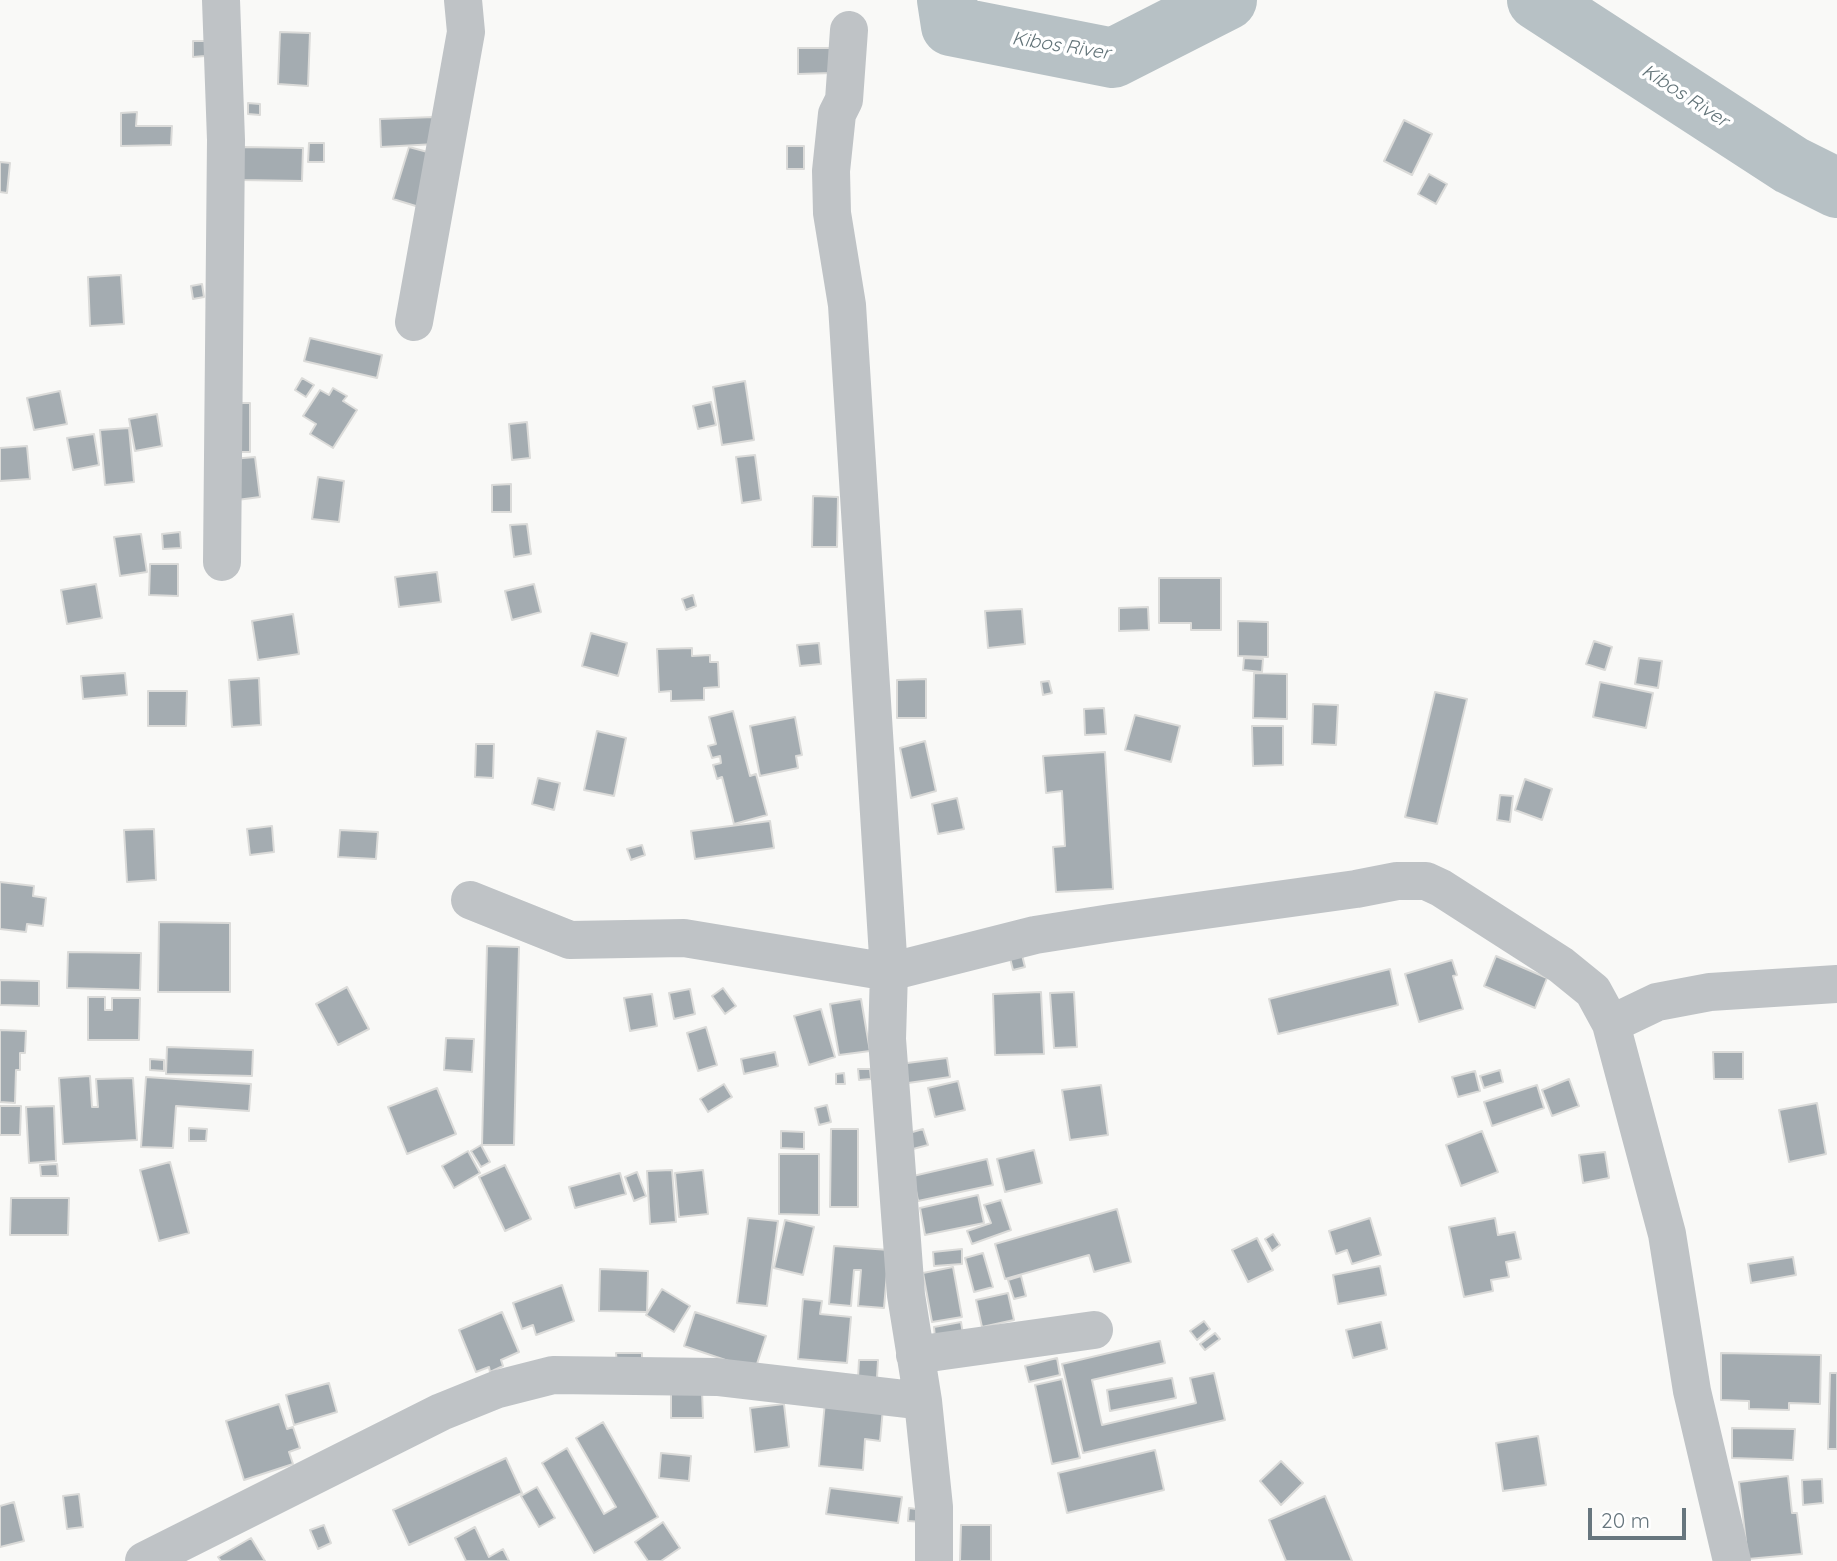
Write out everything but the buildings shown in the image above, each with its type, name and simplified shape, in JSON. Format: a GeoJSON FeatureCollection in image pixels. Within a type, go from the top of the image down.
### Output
{"type":"FeatureCollection","features":[{"type":"Feature","properties":{"kind":"street"},"geometry":{"type":"LineString","coordinates":[[221,0],[226,140],[222,562]]}},
{"type":"Feature","properties":{"kind":"street"},"geometry":{"type":"LineString","coordinates":[[414,322],[466,32],[463,0]]}},
{"type":"Feature","properties":{"kind":"street"},"geometry":{"type":"LineString","coordinates":[[849,30],[844,100],[837,114],[831,171],[832,213],[848,318],[889,972],[887,1039],[906,1295],[923,1401],[934,1507],[934,1561]]}},
{"type":"Feature","properties":{"kind":"street"},"geometry":{"type":"LineString","coordinates":[[470,900],[570,940],[684,938],[889,972],[1035,935],[1396,881],[1426,881],[1457,897],[1561,965],[1593,991],[1611,1024],[1667,1234],[1692,1391],[1731,1561]]}},
{"type":"Feature","properties":{"kind":"street"},"geometry":{"type":"LineString","coordinates":[[1611,1024],[1657,1002],[1710,992],[1837,984]]}},
{"type":"Feature","properties":{"kind":"street"},"geometry":{"type":"LineString","coordinates":[[915,1355],[1094,1330]]}},
{"type":"Feature","properties":{"kind":"street"},"geometry":{"type":"LineString","coordinates":[[144,1561],[441,1412],[498,1390],[552,1375],[718,1377],[923,1401]]}},
{"type":"Feature","properties":{"kind":"waterway","name":"Kibos River"},"geometry":{"type":"LineString","coordinates":[[947,0],[951,26],[1113,58],[1227,0]]}},
{"type":"Feature","properties":{"kind":"waterway","name":"Kibos River"},"geometry":{"type":"LineString","coordinates":[[1537,0],[1791,165],[1837,188]]}}]}
